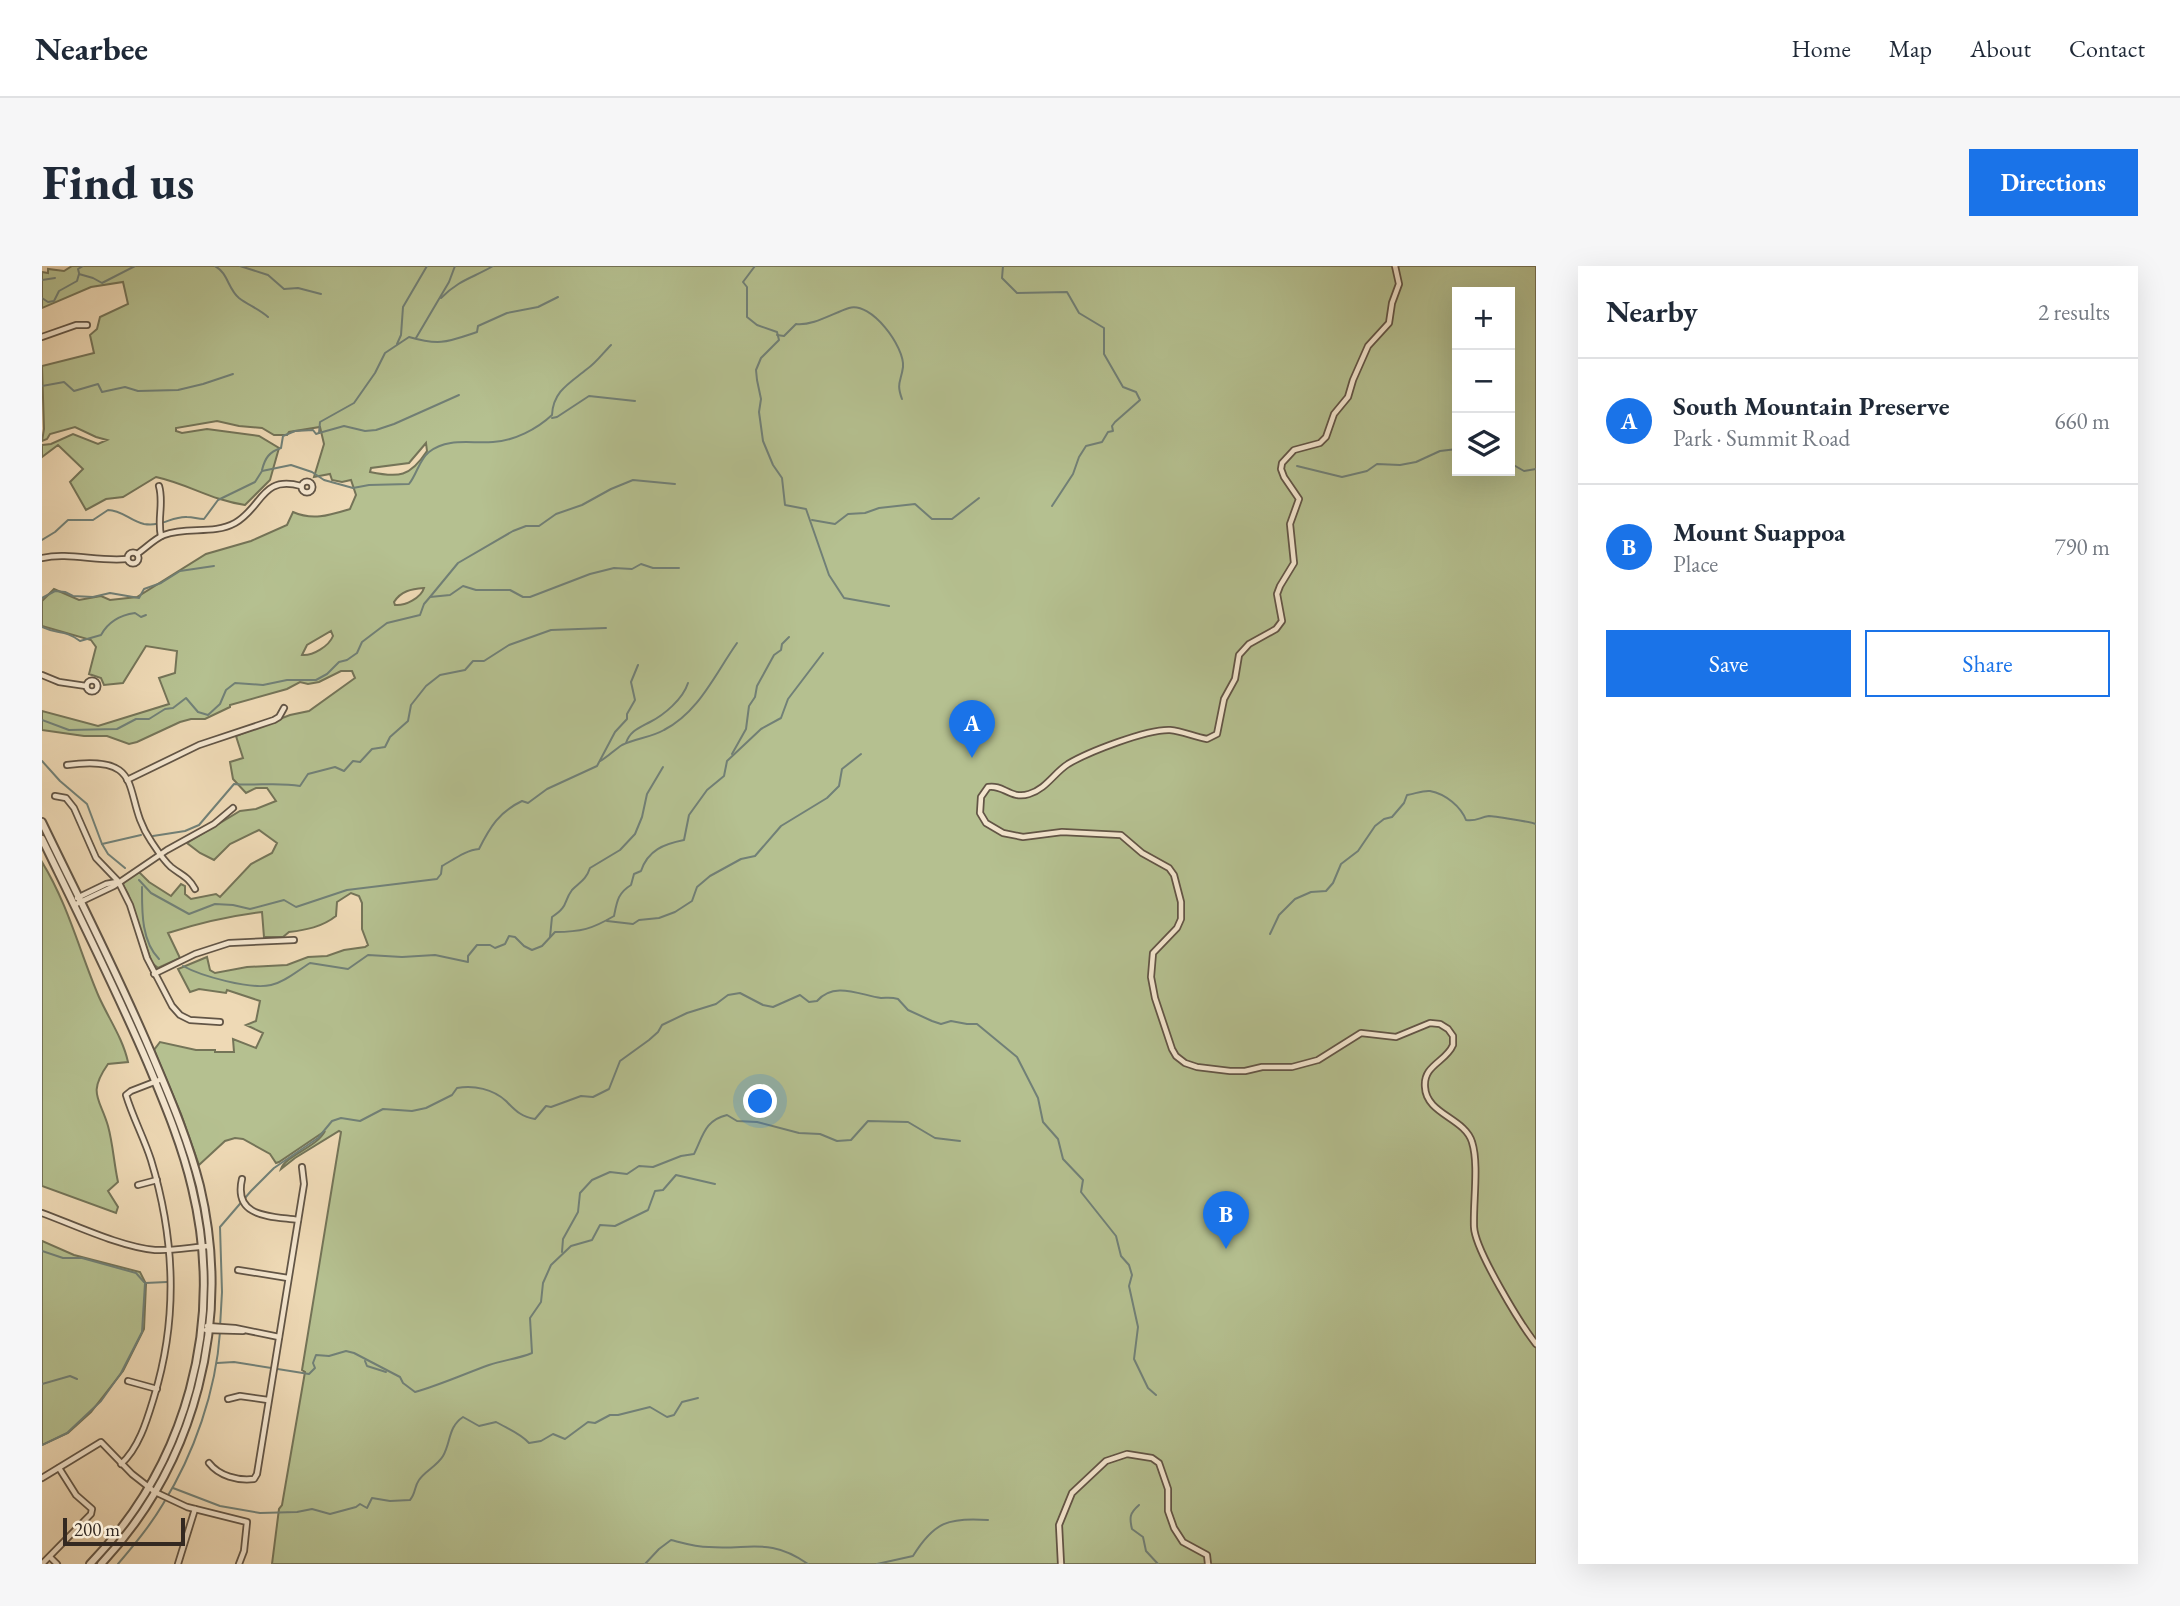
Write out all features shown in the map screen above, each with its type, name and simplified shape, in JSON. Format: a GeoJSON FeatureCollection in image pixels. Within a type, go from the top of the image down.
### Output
{"type":"FeatureCollection","features":[{"type":"Feature","properties":{"kind":"street"},"geometry":{"type":"LineString","coordinates":[[1395,266],[1399,284],[1389,323],[1368,346],[1348,397],[1334,414],[1326,437],[1320,443],[1294,450],[1282,463],[1284,477],[1299,499],[1290,524],[1294,563],[1277,594],[1282,621],[1276,629],[1247,646],[1239,655],[1235,679],[1224,699],[1217,734],[1207,739],[1172,730],[1142,733],[1068,764],[1044,786],[1030,794],[1014,795],[997,786],[988,787],[982,794],[979,808],[989,825],[1012,836],[1059,832],[1121,835],[1174,874],[1179,889],[1181,919],[1177,928],[1153,953],[1152,977],[1154,993],[1172,1049],[1179,1059],[1189,1065],[1242,1071],[1262,1067],[1292,1068],[1318,1060],[1361,1033],[1396,1037],[1433,1023],[1448,1029],[1453,1037],[1452,1047],[1429,1070],[1425,1079],[1426,1094],[1433,1105],[1464,1129],[1471,1140],[1476,1236],[1516,1313],[1536,1344]]}},
{"type":"Feature","properties":{"kind":"street"},"geometry":{"type":"LineString","coordinates":[[42,337],[76,325],[87,325]]}},
{"type":"Feature","properties":{"kind":"street"},"geometry":{"type":"LineString","coordinates":[[137,554],[161,536],[178,531],[226,527],[244,517],[275,484],[301,486]]}},
{"type":"Feature","properties":{"kind":"street"},"geometry":{"type":"LineString","coordinates":[[159,486],[162,498],[159,528],[161,536]]}},
{"type":"Feature","properties":{"kind":"street"},"geometry":{"type":"LineString","coordinates":[[127,559],[130,552],[137,554]]}},
{"type":"Feature","properties":{"kind":"street"},"geometry":{"type":"LineString","coordinates":[[42,558],[127,559],[130,563],[135,563],[137,554]]}},
{"type":"Feature","properties":{"kind":"street"},"geometry":{"type":"LineString","coordinates":[[42,676],[86,686]]}},
{"type":"Feature","properties":{"kind":"street"},"geometry":{"type":"LineString","coordinates":[[127,780],[199,745],[274,720],[284,708]]}},
{"type":"Feature","properties":{"kind":"street"},"geometry":{"type":"LineString","coordinates":[[67,765],[103,763],[121,772],[134,794],[145,832],[170,866],[190,880],[195,889]]}},
{"type":"Feature","properties":{"kind":"street"},"geometry":{"type":"LineString","coordinates":[[55,796],[66,798],[74,808],[96,858],[118,881],[130,905],[142,946],[155,974],[180,1015],[195,1021],[220,1022]]}},
{"type":"Feature","properties":{"kind":"street"},"geometry":{"type":"LineString","coordinates":[[76,901],[118,881],[214,824],[233,808]]}},
{"type":"Feature","properties":{"kind":"street"},"geometry":{"type":"LineString","coordinates":[[42,822],[123,1007],[159,1081],[187,1169],[206,1246],[204,1285],[210,1328],[204,1367],[173,1459],[156,1492],[121,1542],[101,1564]]}},
{"type":"Feature","properties":{"kind":"street"},"geometry":{"type":"LineString","coordinates":[[42,839],[76,901]]}},
{"type":"Feature","properties":{"kind":"street"},"geometry":{"type":"LineString","coordinates":[[155,974],[195,954],[229,943],[294,940]]}},
{"type":"Feature","properties":{"kind":"street"},"geometry":{"type":"LineString","coordinates":[[121,1464],[130,1455],[145,1424],[157,1389],[169,1335],[169,1250],[157,1180],[126,1096],[131,1091],[159,1081]]}},
{"type":"Feature","properties":{"kind":"street"},"geometry":{"type":"LineString","coordinates":[[209,1463],[215,1471],[225,1476],[254,1479],[304,1184],[302,1167]]}},
{"type":"Feature","properties":{"kind":"street"},"geometry":{"type":"LineString","coordinates":[[242,1179],[244,1204],[253,1212],[298,1220]]}},
{"type":"Feature","properties":{"kind":"street"},"geometry":{"type":"LineString","coordinates":[[138,1185],[157,1180]]}},
{"type":"Feature","properties":{"kind":"street"},"geometry":{"type":"LineString","coordinates":[[42,1213],[72,1226],[144,1248],[169,1250],[206,1246]]}},
{"type":"Feature","properties":{"kind":"street"},"geometry":{"type":"LineString","coordinates":[[238,1270],[288,1278]]}},
{"type":"Feature","properties":{"kind":"street"},"geometry":{"type":"LineString","coordinates":[[210,1328],[279,1337]]}},
{"type":"Feature","properties":{"kind":"street"},"geometry":{"type":"LineString","coordinates":[[128,1381],[157,1389]]}},
{"type":"Feature","properties":{"kind":"street"},"geometry":{"type":"LineString","coordinates":[[228,1399],[240,1396],[268,1400]]}},
{"type":"Feature","properties":{"kind":"street"},"geometry":{"type":"LineString","coordinates":[[42,1478],[102,1442],[121,1464],[156,1492],[195,1509],[247,1522],[244,1551],[239,1564]]}},
{"type":"Feature","properties":{"kind":"street"},"geometry":{"type":"LineString","coordinates":[[1061,1564],[1059,1525],[1072,1493],[1106,1461],[1132,1454],[1152,1458],[1159,1463],[1168,1489],[1168,1511],[1174,1528],[1184,1542],[1207,1555],[1208,1564]]}},
{"type":"Feature","properties":{"kind":"street"},"geometry":{"type":"LineString","coordinates":[[42,1564],[74,1534],[91,1514],[92,1509],[76,1495],[59,1468]]}},
{"type":"Feature","properties":{"kind":"street"},"geometry":{"type":"LineString","coordinates":[[90,1564],[156,1492]]}},
{"type":"Feature","properties":{"kind":"street"},"geometry":{"type":"LineString","coordinates":[[178,1564],[195,1509]]}},
{"type":"Feature","properties":{"kind":"street"},"geometry":{"type":"LineString","coordinates":[[50,1557],[57,1564]]}},
{"type":"Feature","properties":{"kind":"green space"},"geometry":{"type":"Polygon","coordinates":[[[72,266],[1536,266],[1536,1564],[272,1564],[279,1509],[282,1505],[305,1372],[302,1370],[341,1132],[281,1169],[325,1131],[276,1163],[270,1154],[243,1139],[235,1138],[225,1141],[199,1165],[154,1050],[160,1042],[196,1050],[234,1052],[233,1039],[256,1048],[263,1033],[246,1025],[256,1021],[260,1001],[227,990],[226,993],[199,989],[190,992],[178,969],[207,957],[210,970],[215,973],[247,967],[287,965],[308,957],[327,956],[365,947],[368,945],[362,929],[362,903],[359,896],[351,893],[337,902],[336,916],[331,920],[289,932],[283,937],[264,937],[262,912],[214,920],[168,933],[180,958],[158,968],[152,963],[123,885],[139,872],[171,896],[181,884],[185,886],[185,894],[191,899],[216,894],[220,897],[251,864],[272,853],[277,843],[259,830],[230,844],[214,860],[187,843],[240,811],[256,809],[276,801],[267,788],[256,788],[246,793],[233,779],[230,762],[243,758],[236,736],[290,715],[309,711],[355,678],[352,671],[341,671],[319,682],[300,682],[287,689],[230,705],[205,719],[180,722],[129,744],[107,736],[84,736],[42,730],[42,711],[98,726],[169,704],[159,678],[175,673],[177,651],[146,646],[123,683],[104,685],[101,678],[89,674],[96,647],[91,640],[42,626],[42,601],[54,589],[79,600],[101,596],[110,600],[137,597],[206,554],[251,541],[287,525],[293,512],[315,517],[350,509],[356,495],[351,480],[332,480],[330,474],[314,477],[324,444],[320,427],[289,432],[287,435],[274,435],[262,428],[217,421],[176,428],[176,431],[182,433],[207,429],[259,436],[279,448],[270,480],[245,505],[221,500],[156,477],[123,497],[106,499],[86,510],[70,482],[83,469],[58,445],[42,457],[42,445],[73,434],[98,444],[107,440],[75,427],[50,434],[42,441],[42,366],[94,353],[90,335],[97,329],[100,317],[128,304],[123,282],[91,287],[42,308],[42,272],[48,273],[48,269],[64,271],[72,266]],[[426,443],[409,463],[371,468],[370,472],[396,475],[409,471],[427,451],[426,443]],[[424,588],[403,593],[394,602],[395,605],[412,601],[424,588]],[[331,631],[307,645],[302,655],[311,654],[324,647],[333,636],[331,631]]]}},
{"type":"Feature","properties":{"kind":"green space"},"geometry":{"type":"Polygon","coordinates":[[[42,862],[59,895],[128,1062],[108,1064],[97,1089],[110,1133],[118,1182],[108,1191],[118,1207],[116,1213],[42,1186],[42,862]]]}},
{"type":"Feature","properties":{"kind":"green space"},"geometry":{"type":"Polygon","coordinates":[[[42,1241],[74,1255],[140,1272],[146,1284],[144,1329],[123,1371],[91,1412],[68,1433],[42,1445],[42,1241]]]}},
{"type":"Feature","properties":{"kind":"waterway"},"geometry":{"type":"LineString","coordinates":[[79,273],[78,269],[83,266]]}},
{"type":"Feature","properties":{"kind":"waterway"},"geometry":{"type":"LineString","coordinates":[[42,298],[48,302],[54,301],[59,291],[77,281],[79,274],[102,283],[135,266]]}},
{"type":"Feature","properties":{"kind":"waterway"},"geometry":{"type":"LineString","coordinates":[[215,266],[223,273],[239,298],[268,317]]}},
{"type":"Feature","properties":{"kind":"waterway"},"geometry":{"type":"LineString","coordinates":[[240,266],[268,275],[284,289],[298,288],[321,294]]}},
{"type":"Feature","properties":{"kind":"waterway"},"geometry":{"type":"LineString","coordinates":[[397,344],[401,335],[403,307],[427,266]]}},
{"type":"Feature","properties":{"kind":"waterway"},"geometry":{"type":"LineString","coordinates":[[416,338],[449,282],[455,266]]}},
{"type":"Feature","properties":{"kind":"waterway"},"geometry":{"type":"LineString","coordinates":[[441,298],[461,283],[493,266]]}},
{"type":"Feature","properties":{"kind":"waterway"},"geometry":{"type":"LineString","coordinates":[[755,266],[743,282],[747,287],[747,317],[757,325],[777,332],[779,340],[761,358],[756,370],[761,399],[759,412],[763,441],[782,478],[785,505],[806,509],[829,575],[844,598],[889,606]]}},
{"type":"Feature","properties":{"kind":"waterway"},"geometry":{"type":"LineString","coordinates":[[1003,266],[1002,278],[1017,293],[1067,292],[1079,313],[1104,328],[1104,354],[1123,387],[1136,392],[1140,400],[1115,422],[1113,431],[1108,432],[1102,442],[1086,446],[1073,474],[1052,506]]}},
{"type":"Feature","properties":{"kind":"waterway"},"geometry":{"type":"LineString","coordinates":[[42,280],[55,278]]}},
{"type":"Feature","properties":{"kind":"waterway"},"geometry":{"type":"LineString","coordinates":[[262,470],[268,456],[281,448],[283,436],[295,431],[313,430],[316,434],[319,433],[320,422],[354,403],[385,353],[409,337],[436,342],[450,340],[477,332],[478,326],[507,313],[538,307],[558,297]]}},
{"type":"Feature","properties":{"kind":"waterway"},"geometry":{"type":"LineString","coordinates":[[777,335],[784,336],[796,324],[816,321],[849,308],[867,311],[885,327],[902,358],[899,386],[902,399]]}},
{"type":"Feature","properties":{"kind":"waterway"},"geometry":{"type":"LineString","coordinates":[[42,540],[68,520],[93,520],[108,510],[144,524],[156,524],[182,517],[204,519],[218,500],[255,482],[262,471],[291,465],[312,472],[324,480],[353,488],[409,484],[423,459],[436,447],[460,442],[501,441],[517,437],[539,425],[552,415],[556,400],[564,388],[611,345]]}},
{"type":"Feature","properties":{"kind":"waterway"},"geometry":{"type":"LineString","coordinates":[[42,386],[64,382],[74,391],[98,384],[102,392],[125,387],[138,391],[178,390],[233,374]]}},
{"type":"Feature","properties":{"kind":"waterway"},"geometry":{"type":"LineString","coordinates":[[319,433],[344,426],[365,431],[376,430],[459,395]]}},
{"type":"Feature","properties":{"kind":"waterway"},"geometry":{"type":"LineString","coordinates":[[552,418],[589,396],[635,401]]}},
{"type":"Feature","properties":{"kind":"waterway"},"geometry":{"type":"LineString","coordinates":[[1297,466],[1342,477],[1367,471],[1377,464],[1400,465],[1416,462],[1440,451],[1452,450]]}},
{"type":"Feature","properties":{"kind":"waterway"},"geometry":{"type":"LineString","coordinates":[[1515,466],[1524,471],[1536,469]]}},
{"type":"Feature","properties":{"kind":"waterway"},"geometry":{"type":"LineString","coordinates":[[430,597],[458,563],[513,531],[526,526],[539,526],[556,514],[582,505],[633,480],[675,484]]}},
{"type":"Feature","properties":{"kind":"waterway"},"geometry":{"type":"LineString","coordinates":[[812,520],[835,524],[848,514],[915,504],[932,519],[952,519],[979,498]]}},
{"type":"Feature","properties":{"kind":"waterway"},"geometry":{"type":"LineString","coordinates":[[42,720],[69,730],[117,729],[136,719],[149,719],[165,709],[173,708],[186,698],[198,712],[208,715],[220,704],[226,690],[235,683],[263,685],[287,680],[316,680],[339,662],[357,653],[362,642],[387,623],[420,615],[430,597],[450,595],[463,586],[476,590],[510,590],[523,597],[530,597],[590,574],[614,568],[632,569],[641,564],[653,568],[679,568]]}},
{"type":"Feature","properties":{"kind":"waterway"},"geometry":{"type":"LineString","coordinates":[[42,598],[55,591],[73,596],[93,597],[110,593],[139,598],[144,589],[161,583],[180,571],[214,566]]}},
{"type":"Feature","properties":{"kind":"waterway"},"geometry":{"type":"LineString","coordinates":[[42,627],[70,635],[80,641],[101,635],[111,623],[125,615],[146,615]]}},
{"type":"Feature","properties":{"kind":"waterway"},"geometry":{"type":"LineString","coordinates":[[153,836],[185,831],[199,825],[234,784],[300,786],[308,774],[335,767],[344,771],[353,761],[360,762],[372,749],[385,747],[390,737],[408,721],[411,705],[426,686],[440,675],[465,670],[473,661],[484,661],[509,645],[551,630],[606,628]]}},
{"type":"Feature","properties":{"kind":"waterway"},"geometry":{"type":"LineString","coordinates":[[732,754],[746,729],[749,706],[755,697],[757,686],[774,655],[781,650],[782,644],[789,637]]}},
{"type":"Feature","properties":{"kind":"waterway"},"geometry":{"type":"LineString","coordinates":[[600,761],[622,745],[664,730],[687,713],[697,703],[737,643]]}},
{"type":"Feature","properties":{"kind":"waterway"},"geometry":{"type":"LineString","coordinates":[[183,966],[226,981],[262,986],[281,981],[310,963],[348,969],[368,955],[435,955],[468,962],[468,956],[477,945],[490,945],[495,948],[505,944],[509,936],[515,937],[532,950],[542,946],[555,932],[586,929],[599,924],[614,916],[621,894],[631,885],[634,874],[641,871],[652,853],[663,846],[684,840],[689,815],[707,790],[724,776],[727,761],[761,729],[781,718],[788,699],[823,653]]}},
{"type":"Feature","properties":{"kind":"waterway"},"geometry":{"type":"LineString","coordinates":[[139,880],[151,893],[189,914],[215,904],[250,909],[284,900],[296,907],[347,890],[437,879],[442,866],[464,853],[479,849],[491,827],[507,810],[522,801],[528,803],[547,789],[597,766],[615,732],[627,719],[635,700],[631,682],[638,665]]}},
{"type":"Feature","properties":{"kind":"waterway"},"geometry":{"type":"LineString","coordinates":[[626,743],[635,730],[672,706],[688,683]]}},
{"type":"Feature","properties":{"kind":"waterway"},"geometry":{"type":"LineString","coordinates":[[607,921],[633,924],[639,920],[659,918],[692,901],[697,887],[710,876],[741,859],[755,856],[781,826],[827,798],[839,786],[842,769],[861,754]]}},
{"type":"Feature","properties":{"kind":"waterway"},"geometry":{"type":"LineString","coordinates":[[42,761],[87,804],[102,844],[108,854],[125,868]]}},
{"type":"Feature","properties":{"kind":"waterway"},"geometry":{"type":"LineString","coordinates":[[550,937],[552,917],[563,907],[569,894],[585,878],[590,868],[620,850],[635,834],[647,794],[663,767]]}},
{"type":"Feature","properties":{"kind":"waterway"},"geometry":{"type":"LineString","coordinates":[[1270,934],[1279,915],[1295,899],[1311,892],[1326,891],[1333,883],[1341,864],[1358,851],[1375,826],[1392,817],[1407,795],[1428,791],[1442,795],[1457,806],[1466,820],[1489,816],[1536,824]]}},
{"type":"Feature","properties":{"kind":"waterway"},"geometry":{"type":"LineString","coordinates":[[102,844],[141,835]]}},
{"type":"Feature","properties":{"kind":"waterway"},"geometry":{"type":"LineString","coordinates":[[142,887],[146,934],[159,959]]}},
{"type":"Feature","properties":{"kind":"waterway"},"geometry":{"type":"LineString","coordinates":[[220,1327],[220,1227],[274,1168],[318,1138],[332,1121],[341,1118],[360,1121],[383,1109],[412,1111],[426,1108],[452,1095],[457,1088],[470,1087],[495,1093],[519,1113],[535,1119],[546,1106],[551,1107],[581,1096],[593,1097],[609,1089],[620,1061],[649,1040],[662,1025],[687,1013],[716,1004],[728,995],[740,993],[773,1007],[800,995],[809,1002],[817,1001],[824,995],[839,990],[898,999],[908,1010],[941,1024],[951,1021],[977,1024],[1017,1057],[1038,1098],[1043,1122],[1058,1139],[1063,1159],[1083,1180],[1081,1192],[1116,1236],[1121,1256],[1129,1265],[1132,1275],[1129,1286],[1138,1327],[1134,1359],[1148,1388],[1156,1395]]}},
{"type":"Feature","properties":{"kind":"waterway"},"geometry":{"type":"LineString","coordinates":[[562,1252],[563,1239],[578,1212],[580,1193],[592,1180],[610,1172],[627,1174],[639,1166],[653,1167],[694,1154],[709,1125],[727,1115],[737,1121],[757,1122],[799,1133],[820,1134],[837,1141],[851,1140],[868,1121],[908,1122],[935,1138],[960,1141]]}},
{"type":"Feature","properties":{"kind":"waterway"},"geometry":{"type":"LineString","coordinates":[[217,1363],[234,1362],[309,1374],[315,1368],[313,1363],[316,1355],[329,1356],[346,1351],[400,1377],[403,1383],[415,1392],[489,1365],[527,1355],[532,1353],[530,1318],[541,1302],[543,1283],[551,1265],[571,1246],[592,1240],[600,1225],[615,1226],[648,1210],[655,1191],[663,1190],[676,1175],[715,1184]]}},
{"type":"Feature","properties":{"kind":"waterway"},"geometry":{"type":"LineString","coordinates":[[42,1251],[63,1258],[82,1258],[136,1273],[144,1282]]}},
{"type":"Feature","properties":{"kind":"waterway"},"geometry":{"type":"LineString","coordinates":[[42,1445],[67,1433],[101,1401],[121,1373],[142,1332],[145,1283],[167,1282]]}},
{"type":"Feature","properties":{"kind":"waterway"},"geometry":{"type":"LineString","coordinates":[[118,1564],[158,1512],[194,1443],[214,1377],[220,1332]]}},
{"type":"Feature","properties":{"kind":"waterway"},"geometry":{"type":"LineString","coordinates":[[365,1361],[367,1366],[386,1372]]}},
{"type":"Feature","properties":{"kind":"waterway"},"geometry":{"type":"LineString","coordinates":[[42,1384],[70,1376],[77,1379]]}},
{"type":"Feature","properties":{"kind":"waterway"},"geometry":{"type":"LineString","coordinates":[[173,1488],[220,1506],[260,1513],[312,1509],[330,1514],[360,1504],[367,1508],[372,1498],[410,1500],[419,1480],[443,1456],[452,1430],[463,1417],[479,1426],[496,1422],[529,1443],[541,1441],[553,1434],[565,1439],[588,1422],[595,1423],[610,1415],[650,1407],[667,1417],[674,1415],[682,1402],[698,1398]]}},
{"type":"Feature","properties":{"kind":"waterway"},"geometry":{"type":"LineString","coordinates":[[1139,1505],[1131,1515],[1132,1529],[1143,1537],[1146,1551],[1158,1564]]}},
{"type":"Feature","properties":{"kind":"waterway"},"geometry":{"type":"LineString","coordinates":[[877,1564],[913,1556],[928,1536],[944,1524],[963,1520],[988,1520]]}},
{"type":"Feature","properties":{"kind":"waterway"},"geometry":{"type":"LineString","coordinates":[[645,1564],[671,1540],[704,1547],[760,1546],[782,1550],[808,1564]]}},
{"type":"Feature","properties":{"kind":"place","name":"South Mountain Preserve"},"geometry":{"type":"Point","coordinates":[972,758]}},
{"type":"Feature","properties":{"kind":"place","name":"Mount Suappoa"},"geometry":{"type":"Point","coordinates":[1226,1249]}}]}
